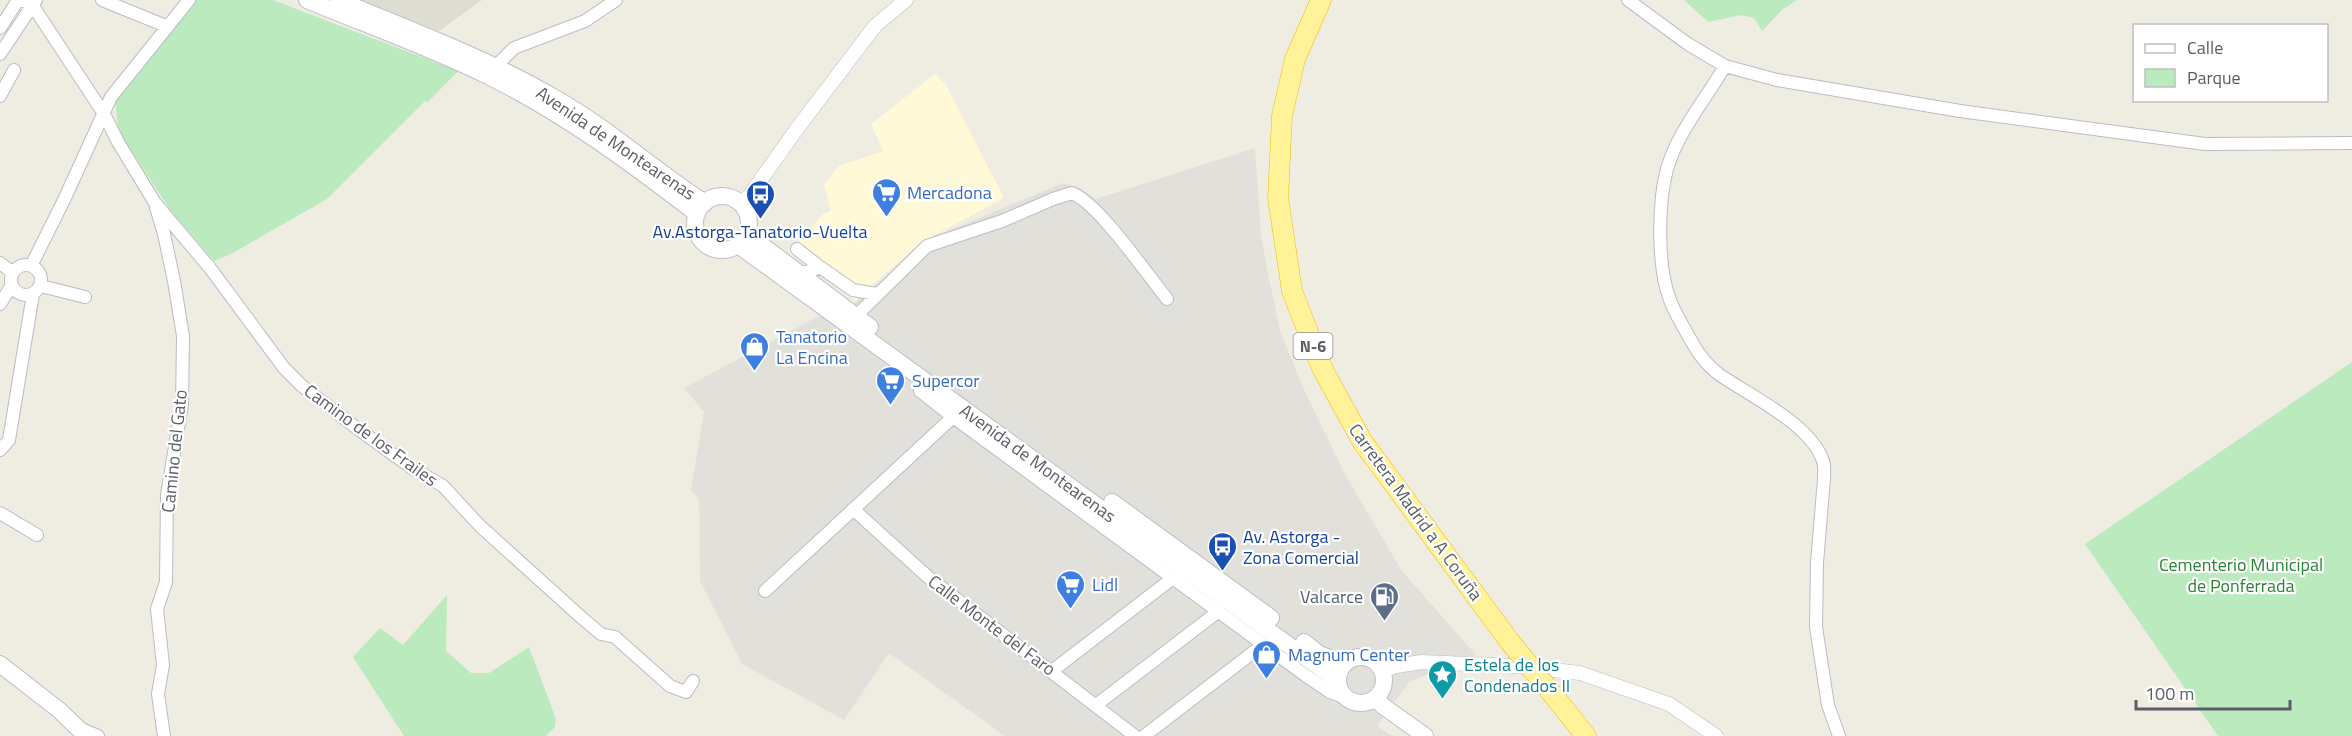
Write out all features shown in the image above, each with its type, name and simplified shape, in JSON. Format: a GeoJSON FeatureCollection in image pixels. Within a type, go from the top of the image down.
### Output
{"type":"FeatureCollection","features":[{"type":"Feature","properties":{"kind":"highway","name":"Carretera Madrid a A Coruña"},"geometry":{"type":"LineString","coordinates":[[1321,0],[1295,59],[1281,116],[1278,198],[1292,291],[1322,368],[1362,441],[1510,642],[1586,736]]}},
{"type":"Feature","properties":{"kind":"main road"},"geometry":{"type":"LineString","coordinates":[[307,0],[493,71]]}},
{"type":"Feature","properties":{"kind":"main road"},"geometry":{"type":"LineString","coordinates":[[338,0],[493,71]]}},
{"type":"Feature","properties":{"kind":"main road","name":"Avenida de Montearenas"},"geometry":{"type":"LineString","coordinates":[[493,71],[567,105],[701,208]]}},
{"type":"Feature","properties":{"kind":"main road"},"geometry":{"type":"LineString","coordinates":[[723,196],[741,203],[749,221],[743,239],[724,250],[708,246],[696,228],[701,208],[713,198],[723,196]]}},
{"type":"Feature","properties":{"kind":"main road","name":"Avenida de Montearenas"},"geometry":{"type":"LineString","coordinates":[[743,239],[859,312],[1319,654],[1345,664]]}},
{"type":"Feature","properties":{"kind":"main road","name":"Avenida de Montearenas"},"geometry":{"type":"LineString","coordinates":[[743,239],[1338,681]]}},
{"type":"Feature","properties":{"kind":"main road"},"geometry":{"type":"LineString","coordinates":[[1362,657],[1374,661],[1382,671],[1382,689],[1375,698],[1361,703],[1347,698],[1338,681],[1345,664],[1354,658],[1362,657]]}},
{"type":"Feature","properties":{"kind":"main road"},"geometry":{"type":"LineString","coordinates":[[0,664],[59,710],[82,732]]}},
{"type":"Feature","properties":{"kind":"main road"},"geometry":{"type":"LineString","coordinates":[[1375,698],[1425,736]]}},
{"type":"Feature","properties":{"kind":"street"},"geometry":{"type":"LineString","coordinates":[[0,28],[18,0]]}},
{"type":"Feature","properties":{"kind":"street"},"geometry":{"type":"LineString","coordinates":[[102,0],[166,26]]}},
{"type":"Feature","properties":{"kind":"street"},"geometry":{"type":"LineString","coordinates":[[30,266],[111,97],[189,0]]}},
{"type":"Feature","properties":{"kind":"street"},"geometry":{"type":"LineString","coordinates":[[493,71],[514,48],[585,21],[616,0]]}},
{"type":"Feature","properties":{"kind":"street"},"geometry":{"type":"LineString","coordinates":[[741,203],[750,195],[875,26],[906,0]]}},
{"type":"Feature","properties":{"kind":"street"},"geometry":{"type":"LineString","coordinates":[[1628,0],[1688,45],[1725,66],[1778,80],[1960,111],[2205,144],[2352,143]]}},
{"type":"Feature","properties":{"kind":"street"},"geometry":{"type":"LineString","coordinates":[[0,54],[30,2]]}},
{"type":"Feature","properties":{"kind":"street","name":"Camino de los Frailes"},"geometry":{"type":"LineString","coordinates":[[30,2],[104,114],[155,203],[203,260],[284,368],[302,386],[412,468],[442,486],[480,526],[601,634],[615,637],[670,686],[686,692],[693,681]]}},
{"type":"Feature","properties":{"kind":"street"},"geometry":{"type":"LineString","coordinates":[[1725,66],[1679,142],[1668,167],[1661,216],[1662,260],[1669,299],[1694,348],[1704,361],[1805,435],[1823,462],[1824,479],[1815,594],[1816,627],[1828,705],[1839,736]]}},
{"type":"Feature","properties":{"kind":"street"},"geometry":{"type":"LineString","coordinates":[[0,96],[14,70]]}},
{"type":"Feature","properties":{"kind":"street"},"geometry":{"type":"LineString","coordinates":[[859,312],[927,246],[1002,221],[1072,193],[1081,197],[1095,210],[1167,298]]}},
{"type":"Feature","properties":{"kind":"street","name":"Camino del Gato"},"geometry":{"type":"LineString","coordinates":[[155,203],[174,281],[183,336],[182,405],[167,495],[166,582],[157,609],[163,665],[158,694],[164,736]]}},
{"type":"Feature","properties":{"kind":"street"},"geometry":{"type":"LineString","coordinates":[[796,249],[853,290],[862,303],[859,312]]}},
{"type":"Feature","properties":{"kind":"street"},"geometry":{"type":"LineString","coordinates":[[0,263],[12,279],[18,293],[23,295],[37,290],[85,297]]}},
{"type":"Feature","properties":{"kind":"street"},"geometry":{"type":"LineString","coordinates":[[0,304],[21,266],[30,266],[40,274],[9,440],[0,450]]}},
{"type":"Feature","properties":{"kind":"street"},"geometry":{"type":"LineString","coordinates":[[799,273],[820,267]]}},
{"type":"Feature","properties":{"kind":"street"},"geometry":{"type":"LineString","coordinates":[[853,290],[877,294]]}},
{"type":"Feature","properties":{"kind":"street"},"geometry":{"type":"LineString","coordinates":[[920,391],[1330,692],[1347,698]]}},
{"type":"Feature","properties":{"kind":"street"},"geometry":{"type":"LineString","coordinates":[[765,591],[953,417]]}},
{"type":"Feature","properties":{"kind":"street","name":"Calle Monte del Faro"},"geometry":{"type":"LineString","coordinates":[[854,509],[928,577],[1135,736]]}},
{"type":"Feature","properties":{"kind":"street"},"geometry":{"type":"LineString","coordinates":[[0,513],[37,535]]}},
{"type":"Feature","properties":{"kind":"street"},"geometry":{"type":"LineString","coordinates":[[1052,671],[1173,578]]}},
{"type":"Feature","properties":{"kind":"street"},"geometry":{"type":"LineString","coordinates":[[1096,705],[1219,611]]}},
{"type":"Feature","properties":{"kind":"street"},"geometry":{"type":"LineString","coordinates":[[1144,736],[1264,644]]}},
{"type":"Feature","properties":{"kind":"street"},"geometry":{"type":"LineString","coordinates":[[1382,671],[1421,662],[1517,666],[1580,672],[1669,704],[1716,736]]}},
{"type":"Feature","properties":{"kind":"street"},"geometry":{"type":"LineString","coordinates":[[82,732],[98,736]]}},
{"type":"Feature","properties":{"kind":"shaded area"},"geometry":{"type":"Polygon","coordinates":[[[362,0],[482,0],[439,31],[362,0]]]}},
{"type":"Feature","properties":{"kind":"shaded area"},"geometry":{"type":"Polygon","coordinates":[[[935,74],[946,85],[1004,198],[922,242],[856,301],[789,252],[823,214],[831,211],[824,185],[839,166],[883,151],[871,124],[935,74]]]}},
{"type":"Feature","properties":{"kind":"shaded area"},"geometry":{"type":"Polygon","coordinates":[[[1255,148],[1261,236],[1267,268],[1280,331],[1304,390],[1346,476],[1402,571],[1476,655],[1409,682],[1377,726],[1392,736],[1005,736],[889,653],[844,720],[742,664],[700,581],[699,500],[691,490],[704,412],[684,388],[815,318],[855,303],[929,239],[1063,183],[1080,188],[1096,199],[1255,148]]]}},
{"type":"Feature","properties":{"kind":"green space"},"geometry":{"type":"Polygon","coordinates":[[[193,0],[273,0],[458,71],[327,199],[231,254],[214,261],[170,210],[118,129],[115,99],[193,0]]]}},
{"type":"Feature","properties":{"kind":"green space"},"geometry":{"type":"Polygon","coordinates":[[[1684,0],[1797,0],[1782,10],[1762,31],[1754,18],[1741,15],[1708,22],[1684,0]]]}},
{"type":"Feature","properties":{"kind":"green space","name":"Cementerio Municipal de Ponferrada"},"geometry":{"type":"Polygon","coordinates":[[[2352,362],[2352,736],[2218,736],[2085,544],[2352,362]]]}},
{"type":"Feature","properties":{"kind":"green space"},"geometry":{"type":"Polygon","coordinates":[[[447,595],[446,651],[471,673],[489,673],[529,647],[556,719],[555,727],[546,736],[404,736],[353,657],[380,628],[403,645],[447,595]]]}},
{"type":"Feature","properties":{"kind":"place","name":"Mercadona"},"geometry":{"type":"Point","coordinates":[886,218]}},
{"type":"Feature","properties":{"kind":"place","name":"Av.Astorga-Tanatorio-Vuelta"},"geometry":{"type":"Point","coordinates":[760,220]}},
{"type":"Feature","properties":{"kind":"place","name":"Tanatorio La Encina"},"geometry":{"type":"Point","coordinates":[755,372]}},
{"type":"Feature","properties":{"kind":"place","name":"Supercor"},"geometry":{"type":"Point","coordinates":[891,406]}},
{"type":"Feature","properties":{"kind":"place","name":"Av. Astorga - Zona Comercial"},"geometry":{"type":"Point","coordinates":[1222,572]}},
{"type":"Feature","properties":{"kind":"place","name":"Lidl"},"geometry":{"type":"Point","coordinates":[1071,610]}},
{"type":"Feature","properties":{"kind":"place","name":"Valcarce"},"geometry":{"type":"Point","coordinates":[1384,622]}},
{"type":"Feature","properties":{"kind":"place","name":"Magnum Center"},"geometry":{"type":"Point","coordinates":[1267,680]}},
{"type":"Feature","properties":{"kind":"place","name":"Estela de los Condenados II"},"geometry":{"type":"Point","coordinates":[1443,700]}}]}
